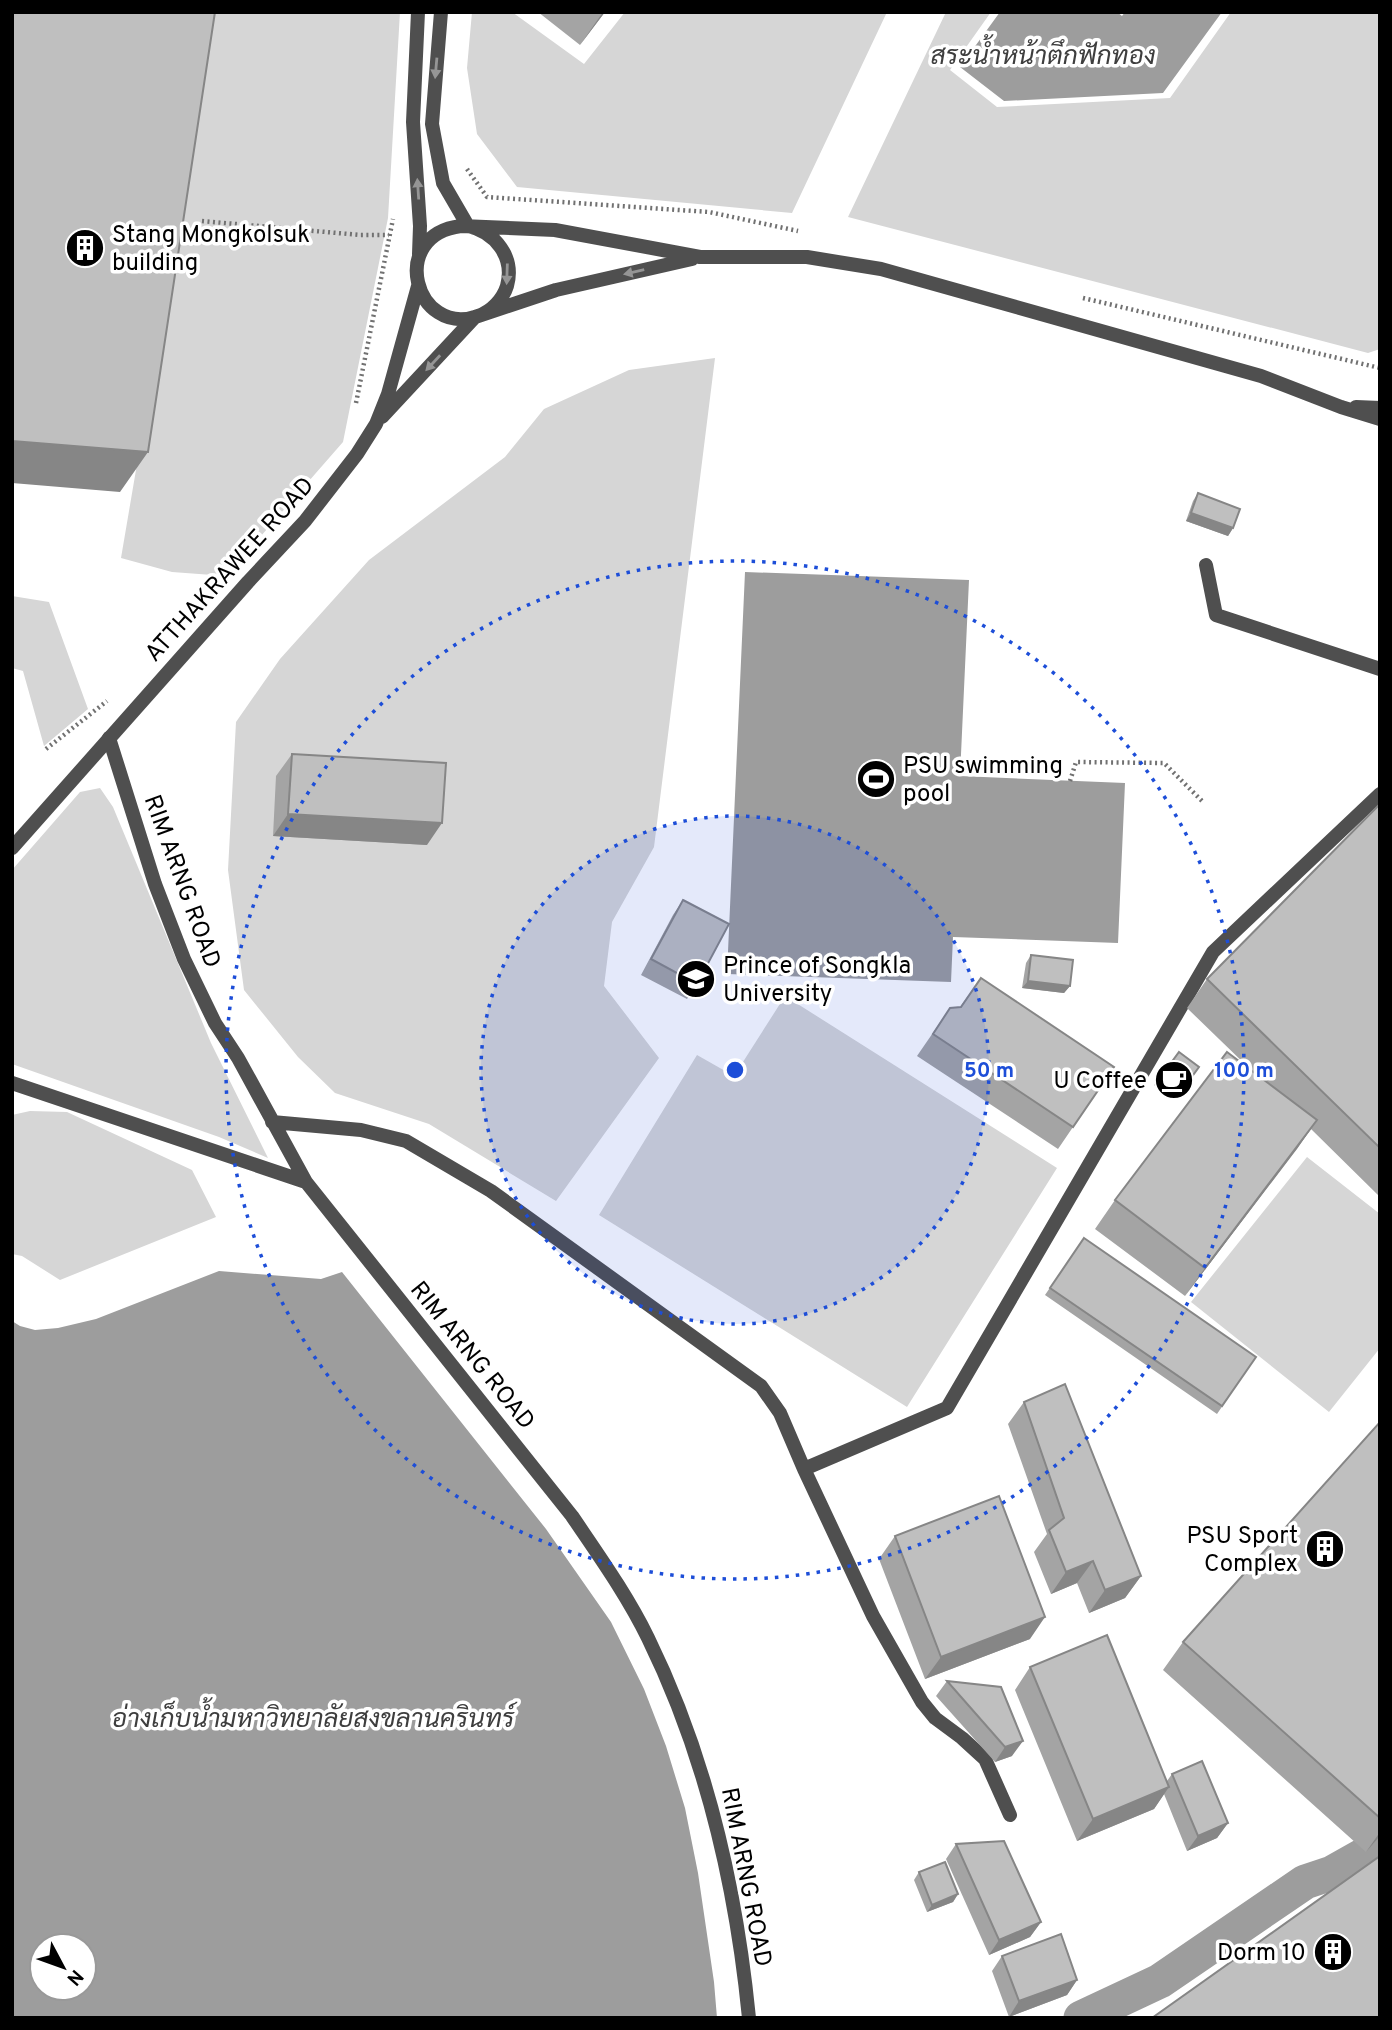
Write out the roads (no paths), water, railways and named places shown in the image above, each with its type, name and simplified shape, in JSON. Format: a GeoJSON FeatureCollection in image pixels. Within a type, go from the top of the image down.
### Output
{"type":"FeatureCollection","features":[{"type":"Feature","properties":{"kind":"street"},"geometry":{"type":"LineString","coordinates":[[418,12],[413,122],[420,236],[416,267],[422,296],[438,312],[448,316],[475,317],[556,290],[700,257]]}},
{"type":"Feature","properties":{"kind":"street"},"geometry":{"type":"LineString","coordinates":[[376,424],[475,317],[490,310],[499,301],[506,287],[508,264],[501,246],[486,232],[468,226],[443,183],[432,124],[441,12]]}},
{"type":"Feature","properties":{"kind":"street"},"geometry":{"type":"LineString","coordinates":[[419,255],[427,242],[440,232],[455,226],[468,226],[555,230],[700,257],[807,257],[881,269],[1261,376],[1380,419]]}},
{"type":"Feature","properties":{"kind":"street","name":"ATTHAKRAWEE ROAD"},"geometry":{"type":"LineString","coordinates":[[12,848],[316,509],[357,454],[376,424],[388,394],[418,286]]}},
{"type":"Feature","properties":{"kind":"street"},"geometry":{"type":"LineString","coordinates":[[1341,407],[1380,408]]}},
{"type":"Feature","properties":{"kind":"street"},"geometry":{"type":"LineString","coordinates":[[1206,565],[1216,615],[1380,668]]}},
{"type":"Feature","properties":{"kind":"street","name":"RIM ARNG ROAD"},"geometry":{"type":"LineString","coordinates":[[109,738],[174,937],[215,1023],[238,1058],[306,1182],[572,1516],[605,1563],[648,1638],[689,1733],[718,1826],[741,1947],[749,2018]]}},
{"type":"Feature","properties":{"kind":"street"},"geometry":{"type":"LineString","coordinates":[[804,1469],[947,1408],[1213,952],[1380,794]]}},
{"type":"Feature","properties":{"kind":"street"},"geometry":{"type":"LineString","coordinates":[[12,1083],[306,1182]]}},
{"type":"Feature","properties":{"kind":"street"},"geometry":{"type":"LineString","coordinates":[[272,1122],[361,1130],[406,1141],[491,1191],[761,1386],[780,1413],[873,1616],[922,1702],[935,1718],[985,1759],[1010,1815]]}},
{"type":"Feature","properties":{"kind":"water","name":"สระน้ำหน้าตึกฟักทอง"},"geometry":{"type":"Polygon","coordinates":[[[1000,12],[1117,12],[1122,16],[1125,12],[1222,12],[1163,93],[1004,101],[960,67],[1000,12]]]}},
{"type":"Feature","properties":{"kind":"water","name":"PSU swimming pool"},"geometry":{"type":"Polygon","coordinates":[[[745,572],[969,580],[960,776],[1125,783],[1118,943],[953,937],[951,982],[727,974],[745,572]]]}},
{"type":"Feature","properties":{"kind":"water","name":"อ่างเก็บน้ำมหาวิทยาลัยสงขลานครินทร์"},"geometry":{"type":"Polygon","coordinates":[[[219,1271],[321,1279],[342,1272],[546,1529],[611,1622],[644,1689],[666,1746],[685,1808],[698,1873],[717,2018],[12,2018],[12,1321],[35,1330],[58,1328],[96,1319],[219,1271]]]}},
{"type":"Feature","properties":{"kind":"waterway"},"geometry":{"type":"LineString","coordinates":[[1081,2018],[1160,1981],[1305,1882],[1332,1873],[1380,1846]]}},
{"type":"Feature","properties":{"kind":"place","name":"Stang Mongkolsuk building"},"geometry":{"type":"Point","coordinates":[85,248]}},
{"type":"Feature","properties":{"kind":"place","name":"PSU swimming pool"},"geometry":{"type":"Point","coordinates":[876,779]}},
{"type":"Feature","properties":{"kind":"place","name":"Prince of Songkla University"},"geometry":{"type":"Point","coordinates":[696,979]}},
{"type":"Feature","properties":{"kind":"place","name":"U Coffee"},"geometry":{"type":"Point","coordinates":[1174,1080]}},
{"type":"Feature","properties":{"kind":"place","name":"PSU Sport Complex"},"geometry":{"type":"Point","coordinates":[1325,1549]}},
{"type":"Feature","properties":{"kind":"place","name":"Dorm 10"},"geometry":{"type":"Point","coordinates":[1333,1952]}}]}
